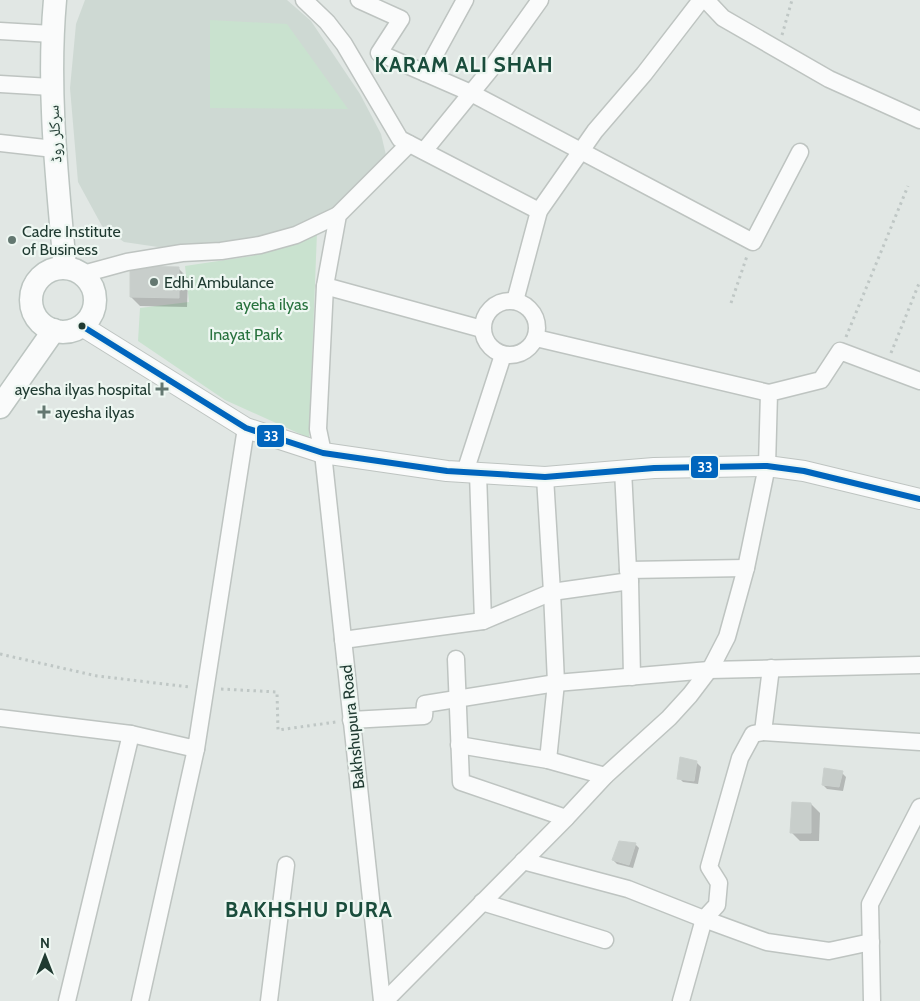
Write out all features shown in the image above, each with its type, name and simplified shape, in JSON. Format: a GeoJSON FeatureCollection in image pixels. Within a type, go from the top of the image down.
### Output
{"type":"FeatureCollection","features":[{"type":"Feature","properties":{"kind":"main road","name":"سرکلر روڈ"},"geometry":{"type":"LineString","coordinates":[[55,0],[52,34],[54,149],[74,271]]}},
{"type":"Feature","properties":{"kind":"main road"},"geometry":{"type":"LineString","coordinates":[[55,268],[74,271],[90,282],[94,290],[96,300],[92,314],[82,326],[74,330],[64,332],[44,326],[32,309],[33,289],[38,280],[55,268]]}},
{"type":"Feature","properties":{"kind":"main road"},"geometry":{"type":"LineString","coordinates":[[0,407],[54,330]]}},
{"type":"Feature","properties":{"kind":"street"},"geometry":{"type":"LineString","coordinates":[[304,0],[327,22],[344,44],[400,139],[539,211]]}},
{"type":"Feature","properties":{"kind":"street"},"geometry":{"type":"LineString","coordinates":[[359,0],[401,19],[379,53],[472,93],[753,242],[800,152]]}},
{"type":"Feature","properties":{"kind":"street"},"geometry":{"type":"LineString","coordinates":[[425,73],[465,0]]}},
{"type":"Feature","properties":{"kind":"street"},"geometry":{"type":"LineString","coordinates":[[424,151],[490,70],[540,0]]}},
{"type":"Feature","properties":{"kind":"street"},"geometry":{"type":"LineString","coordinates":[[516,301],[539,211],[595,131],[644,74],[701,0]]}},
{"type":"Feature","properties":{"kind":"street"},"geometry":{"type":"LineString","coordinates":[[706,0],[723,18],[829,79],[920,120]]}},
{"type":"Feature","properties":{"kind":"street"},"geometry":{"type":"LineString","coordinates":[[0,31],[52,34]]}},
{"type":"Feature","properties":{"kind":"street"},"geometry":{"type":"LineString","coordinates":[[0,84],[52,87]]}},
{"type":"Feature","properties":{"kind":"street"},"geometry":{"type":"LineString","coordinates":[[0,143],[54,149]]}},
{"type":"Feature","properties":{"kind":"street"},"geometry":{"type":"LineString","coordinates":[[74,271],[182,253],[221,251],[260,245],[296,235],[338,215],[409,144]]}},
{"type":"Feature","properties":{"kind":"street","name":"Bakhshupura Road"},"geometry":{"type":"LineString","coordinates":[[338,215],[325,286],[318,429],[323,453],[351,720],[384,1001]]}},
{"type":"Feature","properties":{"kind":"street"},"geometry":{"type":"LineString","coordinates":[[325,286],[482,329]]}},
{"type":"Feature","properties":{"kind":"street"},"geometry":{"type":"LineString","coordinates":[[506,301],[516,301],[527,306],[534,313],[538,328],[536,338],[529,348],[521,354],[512,356],[503,355],[489,346],[484,338],[482,329],[487,313],[497,304],[506,301]]}},
{"type":"Feature","properties":{"kind":"street"},"geometry":{"type":"LineString","coordinates":[[82,326],[246,428],[323,453],[378,462],[472,473],[545,477],[654,468],[767,466],[804,471],[920,499]]}},
{"type":"Feature","properties":{"kind":"street"},"geometry":{"type":"LineString","coordinates":[[536,338],[769,393],[821,380],[840,351],[920,381]]}},
{"type":"Feature","properties":{"kind":"street"},"geometry":{"type":"LineString","coordinates":[[483,621],[472,473],[503,355]]}},
{"type":"Feature","properties":{"kind":"street"},"geometry":{"type":"LineString","coordinates":[[384,1001],[566,818],[605,776],[674,712],[709,670],[727,637],[746,568],[767,466],[769,393]]}},
{"type":"Feature","properties":{"kind":"street"},"geometry":{"type":"LineString","coordinates":[[140,1001],[196,749],[246,428]]}},
{"type":"Feature","properties":{"kind":"street"},"geometry":{"type":"LineString","coordinates":[[623,470],[632,677]]}},
{"type":"Feature","properties":{"kind":"street"},"geometry":{"type":"LineString","coordinates":[[545,477],[556,683],[548,760]]}},
{"type":"Feature","properties":{"kind":"street"},"geometry":{"type":"LineString","coordinates":[[343,640],[483,621],[552,592],[629,575],[746,568]]}},
{"type":"Feature","properties":{"kind":"street"},"geometry":{"type":"LineString","coordinates":[[456,659],[461,782],[566,818]]}},
{"type":"Feature","properties":{"kind":"street"},"geometry":{"type":"LineString","coordinates":[[351,720],[424,716],[425,704],[556,683],[709,670],[920,665]]}},
{"type":"Feature","properties":{"kind":"street"},"geometry":{"type":"LineString","coordinates":[[763,732],[771,668]]}},
{"type":"Feature","properties":{"kind":"street"},"geometry":{"type":"LineString","coordinates":[[0,718],[131,734],[196,749]]}},
{"type":"Feature","properties":{"kind":"street"},"geometry":{"type":"LineString","coordinates":[[680,1001],[704,919],[717,905],[719,883],[709,867],[740,758],[753,734],[763,732],[920,742]]}},
{"type":"Feature","properties":{"kind":"street"},"geometry":{"type":"LineString","coordinates":[[67,1001],[131,734]]}},
{"type":"Feature","properties":{"kind":"street"},"geometry":{"type":"LineString","coordinates":[[460,745],[548,760],[605,776]]}},
{"type":"Feature","properties":{"kind":"street"},"geometry":{"type":"LineString","coordinates":[[872,1001],[870,904],[920,807]]}},
{"type":"Feature","properties":{"kind":"street"},"geometry":{"type":"LineString","coordinates":[[523,861],[628,889],[767,942],[829,951],[871,942]]}},
{"type":"Feature","properties":{"kind":"street"},"geometry":{"type":"LineString","coordinates":[[269,1001],[286,865]]}},
{"type":"Feature","properties":{"kind":"street"},"geometry":{"type":"LineString","coordinates":[[482,902],[605,940]]}},
{"type":"Feature","properties":{"kind":"path"},"geometry":{"type":"LineString","coordinates":[[778,50],[792,0]]}},
{"type":"Feature","properties":{"kind":"path"},"geometry":{"type":"LineString","coordinates":[[840,351],[908,186]]}},
{"type":"Feature","properties":{"kind":"path"},"geometry":{"type":"LineString","coordinates":[[731,303],[753,242]]}},
{"type":"Feature","properties":{"kind":"path"},"geometry":{"type":"LineString","coordinates":[[886,368],[920,281]]}},
{"type":"Feature","properties":{"kind":"path"},"geometry":{"type":"LineString","coordinates":[[0,654],[97,676],[205,688],[277,692],[278,730],[351,720]]}},
{"type":"Feature","properties":{"kind":"shaded area"},"geometry":{"type":"Polygon","coordinates":[[[85,0],[287,0],[311,21],[360,94],[381,134],[386,155],[341,202],[309,222],[266,239],[216,246],[158,247],[124,242],[102,226],[78,182],[70,88],[76,24],[85,0]]]}},
{"type":"Feature","properties":{"kind":"green space"},"geometry":{"type":"Polygon","coordinates":[[[210,20],[287,24],[348,109],[210,108],[210,20]]]}},
{"type":"Feature","properties":{"kind":"green space","name":"Inayat Park"},"geometry":{"type":"Polygon","coordinates":[[[317,232],[309,438],[225,400],[138,341],[140,308],[189,302],[185,266],[252,256],[317,232]]]}},
{"type":"Feature","properties":{"kind":"building","name":"Edhi Ambulance"},"geometry":{"type":"Polygon","coordinates":[[[130,266],[179,267],[179,298],[130,297],[130,266]]]}},
{"type":"Feature","properties":{"kind":"building"},"geometry":{"type":"Polygon","coordinates":[[[680,757],[697,761],[694,781],[677,779],[680,757]]]}},
{"type":"Feature","properties":{"kind":"building"},"geometry":{"type":"Polygon","coordinates":[[[824,768],[843,771],[839,787],[822,785],[824,768]]]}},
{"type":"Feature","properties":{"kind":"building"},"geometry":{"type":"Polygon","coordinates":[[[792,802],[811,803],[811,833],[790,833],[792,802]]]}},
{"type":"Feature","properties":{"kind":"building"},"geometry":{"type":"Polygon","coordinates":[[[619,841],[636,843],[629,865],[612,860],[619,841]]]}},
{"type":"Feature","properties":{"kind":"transit line","name":"33"},"geometry":{"type":"LineString","coordinates":[[82,326],[246,428],[323,453],[447,471],[545,477],[654,468],[767,466],[804,471],[920,499]]}},
{"type":"Feature","properties":{"kind":"place","name":"Cadre Institute of Business"},"geometry":{"type":"Point","coordinates":[12,240]}},
{"type":"Feature","properties":{"kind":"place","name":"Edhi Ambulance"},"geometry":{"type":"Point","coordinates":[154,282]}},
{"type":"Feature","properties":{"kind":"place","name":"ayesha ilyas hospital"},"geometry":{"type":"Point","coordinates":[162,389]}},
{"type":"Feature","properties":{"kind":"place","name":"ayesha ilyas"},"geometry":{"type":"Point","coordinates":[44,412]}},
{"type":"Feature","properties":{"kind":"district","name":"KARAM ALI SHAH"},"geometry":{"type":"Point","coordinates":[464,65]}},
{"type":"Feature","properties":{"kind":"district","name":"BAKHSHU PURA"},"geometry":{"type":"Point","coordinates":[309,910]}},
{"type":"Feature","properties":{"kind":"park label","name":"ayeha ilyas"},"geometry":{"type":"Point","coordinates":[272,304]}}]}
